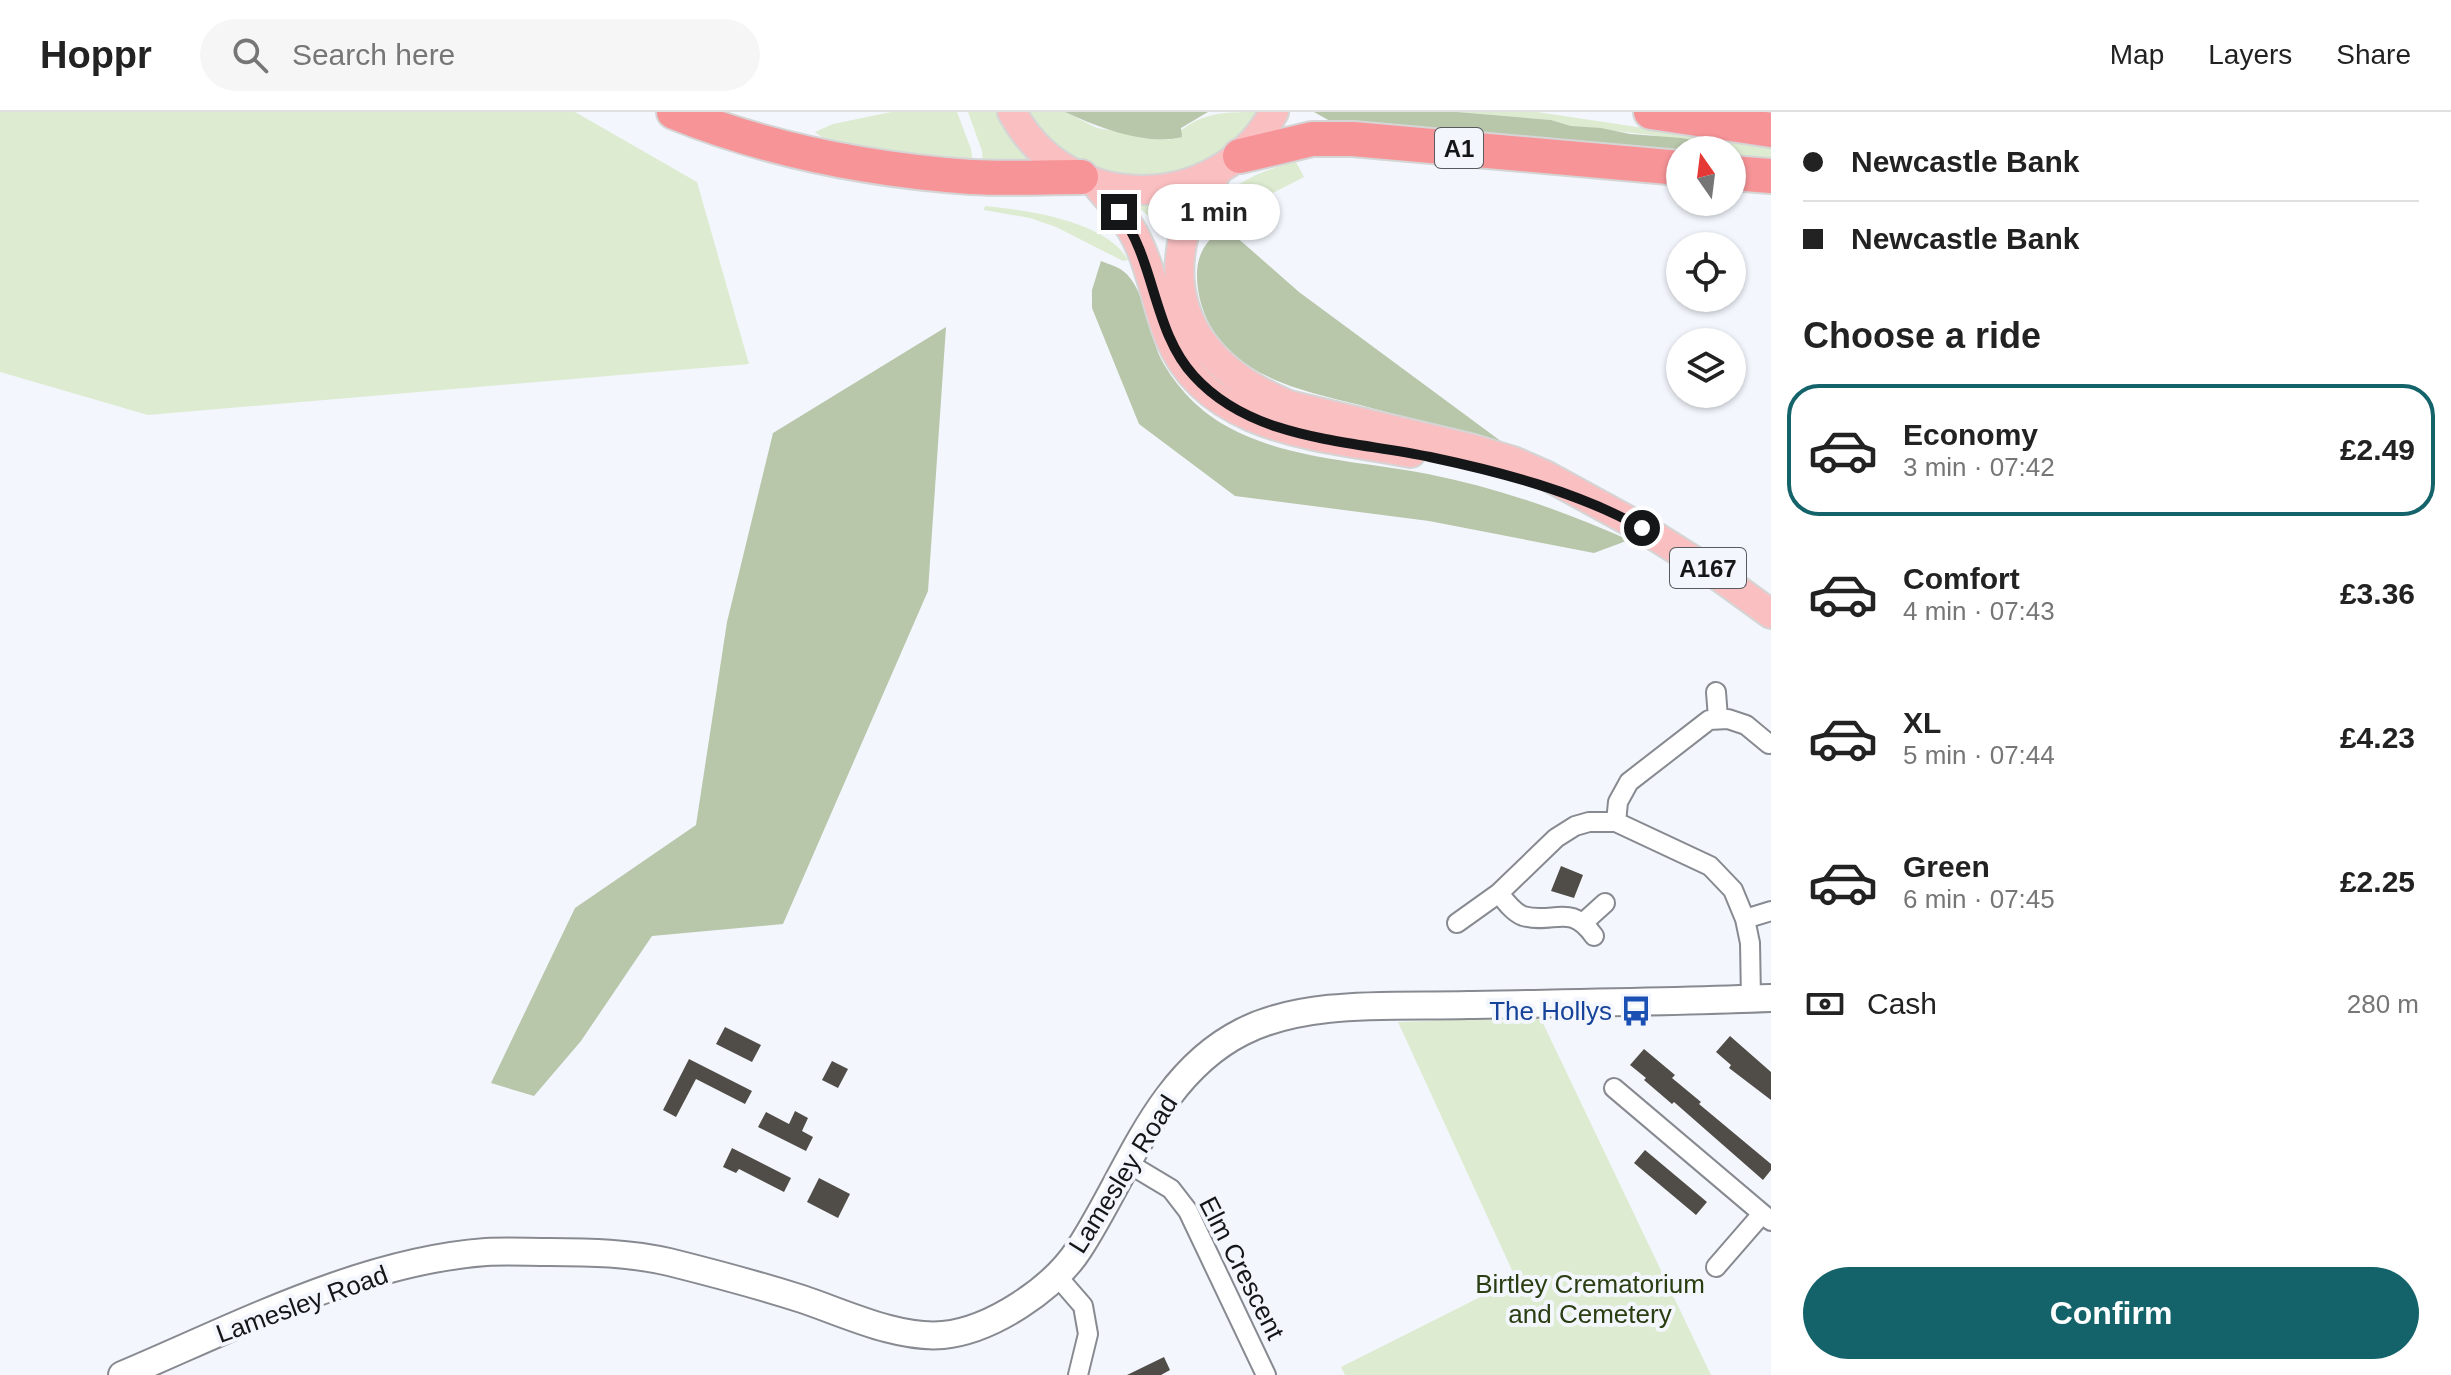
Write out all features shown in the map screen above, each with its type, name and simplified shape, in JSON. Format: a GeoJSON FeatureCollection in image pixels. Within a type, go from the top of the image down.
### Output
{"type":"FeatureCollection","features":[{"type":"Feature","properties":{"kind":"highway"},"geometry":{"type":"LineString","coordinates":[[674,112],[747,137],[864,164],[975,177],[1088,180]]}},
{"type":"Feature","properties":{"kind":"highway"},"geometry":{"type":"LineString","coordinates":[[1651,112],[1771,130]]}},
{"type":"Feature","properties":{"kind":"highway","name":"A1"},"geometry":{"type":"LineString","coordinates":[[1228,164],[1312,139],[1353,139],[1666,167]]}},
{"type":"Feature","properties":{"kind":"highway"},"geometry":{"type":"LineString","coordinates":[[1746,174],[1771,176]]}},
{"type":"Feature","properties":{"kind":"main road","name":"A167"},"geometry":{"type":"LineString","coordinates":[[1012,112],[1040,148],[1088,180],[1136,238],[1178,356],[1207,390],[1242,414],[1284,429],[1466,465],[1605,507]]}},
{"type":"Feature","properties":{"kind":"main road","name":"A167"},"geometry":{"type":"LineString","coordinates":[[1274,112],[1255,140],[1228,164],[1187,228],[1179,277],[1182,295],[1200,340],[1226,370],[1262,394],[1289,405],[1513,461],[1605,507],[1701,563],[1771,614]]}},
{"type":"Feature","properties":{"kind":"main road","name":"A167"},"geometry":{"type":"LineString","coordinates":[[1088,180],[1132,190],[1166,189],[1184,185],[1228,164]]}},
{"type":"Feature","properties":{"kind":"street"},"geometry":{"type":"LineString","coordinates":[[1716,692],[1718,718]]}},
{"type":"Feature","properties":{"kind":"street"},"geometry":{"type":"LineString","coordinates":[[1616,822],[1618,802],[1629,782],[1700,726],[1718,718],[1746,725],[1769,744]]}},
{"type":"Feature","properties":{"kind":"street"},"geometry":{"type":"LineString","coordinates":[[1457,923],[1499,893],[1556,838],[1575,826],[1589,822],[1616,822],[1710,866],[1733,890],[1745,919],[1761,999]]}},
{"type":"Feature","properties":{"kind":"street"},"geometry":{"type":"LineString","coordinates":[[1499,893],[1518,914],[1526,917],[1569,917],[1589,929],[1605,903]]}},
{"type":"Feature","properties":{"kind":"street"},"geometry":{"type":"LineString","coordinates":[[1745,919],[1771,911]]}},
{"type":"Feature","properties":{"kind":"street","name":"Lamesley Road"},"geometry":{"type":"LineString","coordinates":[[122,1375],[322,1291],[412,1264],[485,1252],[585,1252],[642,1257],[797,1297],[899,1330],[942,1335],[981,1325],[1016,1308],[1057,1276],[1078,1251],[1126,1162],[1173,1092],[1205,1055],[1242,1032],[1286,1015],[1361,1008],[1761,999]]}},
{"type":"Feature","properties":{"kind":"street"},"geometry":{"type":"LineString","coordinates":[[1614,1088],[1766,1218],[1716,1267]]}},
{"type":"Feature","properties":{"kind":"street","name":"Elm Crescent"},"geometry":{"type":"LineString","coordinates":[[1126,1162],[1171,1189],[1188,1211],[1266,1375]]}},
{"type":"Feature","properties":{"kind":"street"},"geometry":{"type":"LineString","coordinates":[[1057,1276],[1083,1306],[1088,1334],[1078,1375]]}},
{"type":"Feature","properties":{"kind":"green space"},"geometry":{"type":"Polygon","coordinates":[[[0,112],[575,112],[697,182],[749,364],[148,415],[0,372],[0,112]]]}},
{"type":"Feature","properties":{"kind":"green space"},"geometry":{"type":"Polygon","coordinates":[[[891,112],[957,112],[971,149],[973,165],[939,164],[827,141],[815,132],[833,124],[891,112]]]}},
{"type":"Feature","properties":{"kind":"green space"},"geometry":{"type":"Polygon","coordinates":[[[968,112],[997,112],[1009,133],[1039,166],[983,166],[982,151],[968,112]]]}},
{"type":"Feature","properties":{"kind":"green space"},"geometry":{"type":"Polygon","coordinates":[[[1024,112],[1065,112],[1097,128],[1169,140],[1201,119],[1233,112],[1262,112],[1230,150],[1170,178],[1109,177],[1061,153],[1024,112]]]}},
{"type":"Feature","properties":{"kind":"green space"},"geometry":{"type":"Polygon","coordinates":[[[1065,112],[1208,112],[1181,128],[1182,137],[1153,139],[1122,134],[1065,112]]]}},
{"type":"Feature","properties":{"kind":"green space"},"geometry":{"type":"Polygon","coordinates":[[[1314,112],[1457,112],[1551,120],[1571,126],[1666,137],[1666,154],[1330,121],[1314,112]]]}},
{"type":"Feature","properties":{"kind":"green space"},"geometry":{"type":"Polygon","coordinates":[[[1457,112],[1537,112],[1697,136],[1666,138],[1571,126],[1551,120],[1457,112]]]}},
{"type":"Feature","properties":{"kind":"green space"},"geometry":{"type":"Polygon","coordinates":[[[1746,143],[1771,147],[1771,166],[1746,163],[1746,143]]]}},
{"type":"Feature","properties":{"kind":"green space"},"geometry":{"type":"Polygon","coordinates":[[[1296,162],[1304,177],[1246,207],[1212,236],[1200,232],[1206,218],[1225,194],[1252,177],[1296,162]]]}},
{"type":"Feature","properties":{"kind":"green space"},"geometry":{"type":"Polygon","coordinates":[[[1194,196],[1175,235],[1132,202],[1161,202],[1194,196]]]}},
{"type":"Feature","properties":{"kind":"green space"},"geometry":{"type":"Polygon","coordinates":[[[985,206],[1043,215],[1084,227],[1118,247],[1128,260],[1123,261],[1056,227],[1030,218],[984,210],[985,206]]]}},
{"type":"Feature","properties":{"kind":"green space"},"geometry":{"type":"Polygon","coordinates":[[[1225,227],[1299,292],[1502,442],[1301,389],[1272,379],[1237,357],[1220,341],[1208,321],[1200,300],[1197,279],[1198,261],[1205,246],[1225,227]]]}},
{"type":"Feature","properties":{"kind":"green space"},"geometry":{"type":"Polygon","coordinates":[[[1101,261],[1123,271],[1137,288],[1161,359],[1174,379],[1198,406],[1228,427],[1251,438],[1300,453],[1428,474],[1505,493],[1629,540],[1594,553],[1429,521],[1235,496],[1139,424],[1092,308],[1092,290],[1101,261]]]}},
{"type":"Feature","properties":{"kind":"green space"},"geometry":{"type":"Polygon","coordinates":[[[946,327],[928,591],[783,924],[652,936],[581,1041],[534,1096],[491,1083],[575,908],[696,825],[727,622],[773,433],[946,327]]]}},
{"type":"Feature","properties":{"kind":"green space","name":"Birtley Crematorium and Cemetery"},"geometry":{"type":"Polygon","coordinates":[[[1540,1017],[1711,1375],[1345,1375],[1341,1367],[1516,1279],[1398,1022],[1540,1017]]]}},
{"type":"Feature","properties":{"kind":"building"},"geometry":{"type":"Polygon","coordinates":[[[1561,866],[1583,875],[1574,898],[1551,891],[1561,866]]]}},
{"type":"Feature","properties":{"kind":"building"},"geometry":{"type":"Polygon","coordinates":[[[725,1027],[761,1045],[752,1062],[716,1044],[725,1027]]]}},
{"type":"Feature","properties":{"kind":"building"},"geometry":{"type":"Polygon","coordinates":[[[1730,1036],[1771,1072],[1771,1100],[1729,1068],[1731,1065],[1716,1052],[1730,1036]]]}},
{"type":"Feature","properties":{"kind":"building"},"geometry":{"type":"Polygon","coordinates":[[[1644,1049],[1675,1075],[1672,1078],[1701,1102],[1699,1104],[1771,1164],[1771,1170],[1763,1180],[1630,1065],[1644,1049]]]}},
{"type":"Feature","properties":{"kind":"building"},"geometry":{"type":"Polygon","coordinates":[[[689,1059],[752,1091],[745,1104],[696,1079],[676,1117],[663,1110],[689,1059]]]}},
{"type":"Feature","properties":{"kind":"building"},"geometry":{"type":"Polygon","coordinates":[[[832,1061],[848,1069],[838,1088],[822,1080],[832,1061]]]}},
{"type":"Feature","properties":{"kind":"building"},"geometry":{"type":"Polygon","coordinates":[[[795,1111],[808,1118],[802,1131],[813,1137],[806,1151],[758,1127],[766,1112],[789,1124],[795,1111]]]}},
{"type":"Feature","properties":{"kind":"building"},"geometry":{"type":"Polygon","coordinates":[[[732,1148],[791,1178],[784,1192],[739,1169],[736,1173],[723,1167],[732,1148]]]}},
{"type":"Feature","properties":{"kind":"building"},"geometry":{"type":"Polygon","coordinates":[[[1645,1150],[1707,1202],[1696,1215],[1634,1163],[1645,1150]]]}},
{"type":"Feature","properties":{"kind":"building"},"geometry":{"type":"Polygon","coordinates":[[[819,1178],[850,1194],[838,1218],[807,1202],[819,1178]]]}},
{"type":"Feature","properties":{"kind":"building"},"geometry":{"type":"Polygon","coordinates":[[[1164,1357],[1170,1370],[1161,1375],[1127,1375],[1164,1357]]]}},
{"type":"Feature","properties":{"kind":"place","name":"The Hollys"},"geometry":{"type":"Point","coordinates":[1636,1011]}},
{"type":"Feature","properties":{"kind":"route"},"geometry":{"type":"LineString","coordinates":[[1119,212],[1136,238],[1178,356],[1207,390],[1242,414],[1259,422],[1314,436],[1483,470],[1605,507],[1642,528]]}}]}
